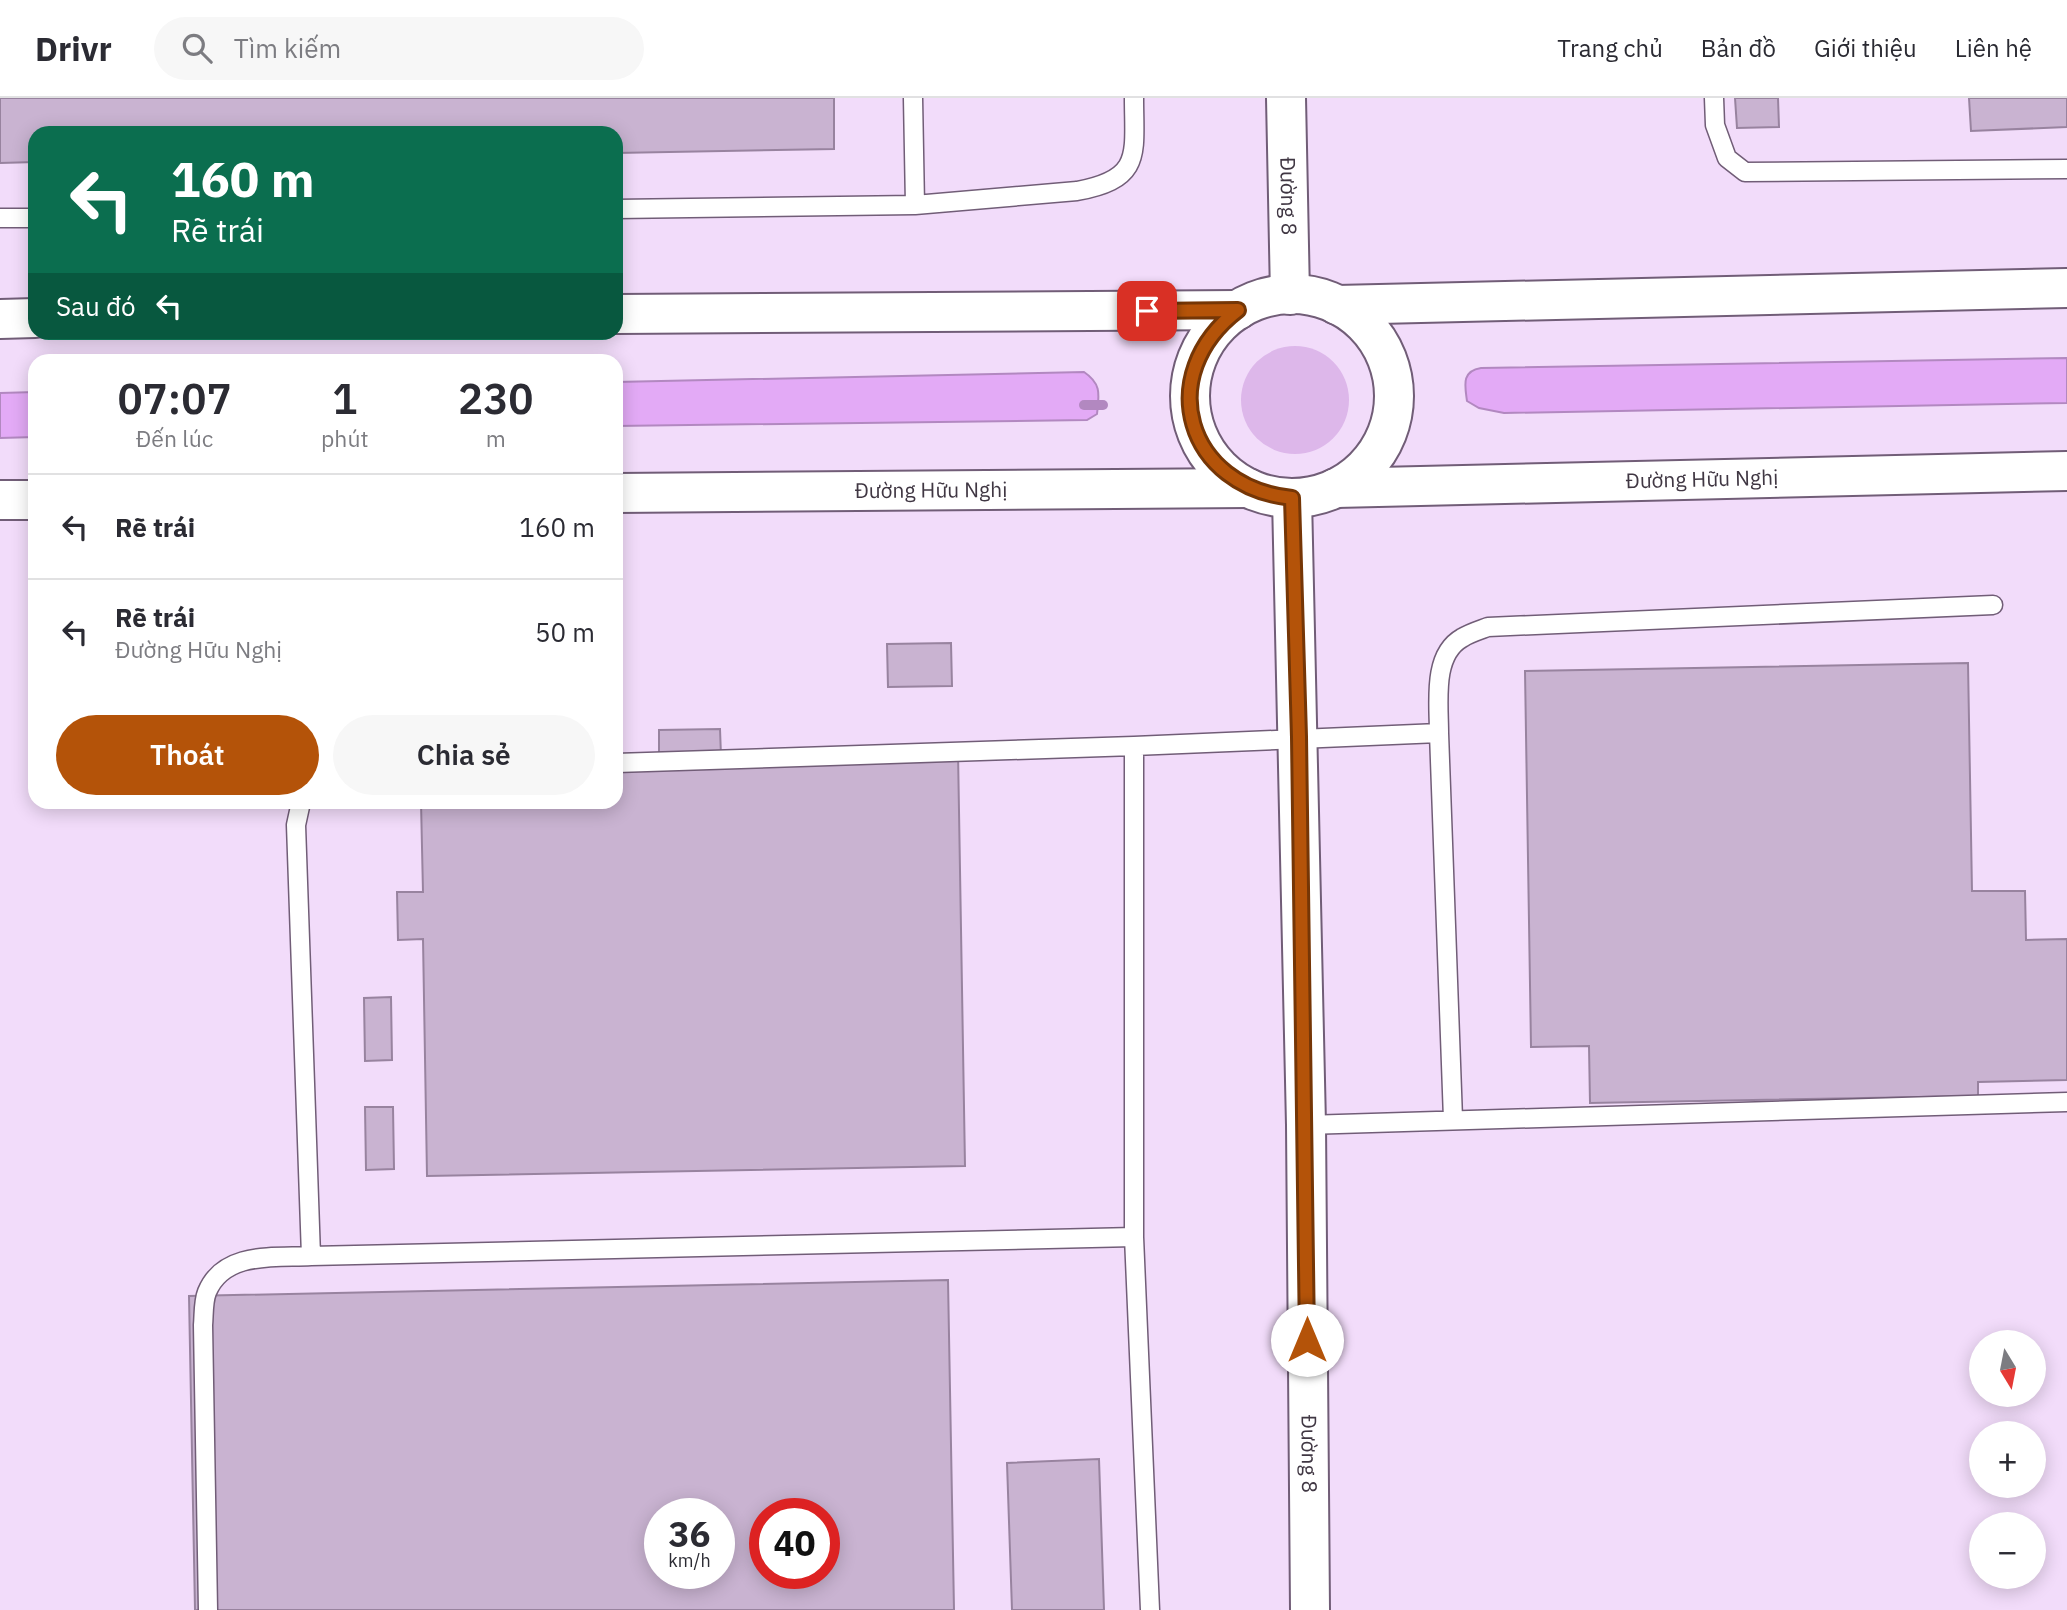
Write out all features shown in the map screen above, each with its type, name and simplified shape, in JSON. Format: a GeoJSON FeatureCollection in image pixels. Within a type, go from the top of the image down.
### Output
{"type":"FeatureCollection","features":[{"type":"Feature","properties":{"kind":"main road","name":"Đường 8"},"geometry":{"type":"LineString","coordinates":[[1286,98],[1290,295]]}},
{"type":"Feature","properties":{"kind":"main road"},"geometry":{"type":"LineString","coordinates":[[1337,305],[2067,288]]}},
{"type":"Feature","properties":{"kind":"main road"},"geometry":{"type":"LineString","coordinates":[[1290,295],[1318,298],[1337,305],[1356,317],[1373,333],[1385,353],[1395,396],[1392,419],[1384,441],[1372,460],[1356,476],[1336,488],[1315,495],[1292,498],[1269,496],[1248,488],[1229,477],[1213,462],[1194,424],[1190,402],[1191,380],[1197,359],[1207,340],[1221,323],[1238,310],[1262,300],[1290,295]]}},
{"type":"Feature","properties":{"kind":"main road"},"geometry":{"type":"LineString","coordinates":[[623,314],[1238,310]]}},
{"type":"Feature","properties":{"kind":"main road"},"geometry":{"type":"LineString","coordinates":[[0,318],[28,318]]}},
{"type":"Feature","properties":{"kind":"main road","name":"Đường Hữu Nghị"},"geometry":{"type":"LineString","coordinates":[[1336,488],[2067,471]]}},
{"type":"Feature","properties":{"kind":"main road","name":"Đường Hữu Nghị"},"geometry":{"type":"LineString","coordinates":[[623,494],[1248,488]]}},
{"type":"Feature","properties":{"kind":"main road","name":"Đường 8"},"geometry":{"type":"LineString","coordinates":[[1292,498],[1306,1125],[1310,1610]]}},
{"type":"Feature","properties":{"kind":"main road"},"geometry":{"type":"LineString","coordinates":[[0,500],[28,500]]}},
{"type":"Feature","properties":{"kind":"lane"},"geometry":{"type":"LineString","coordinates":[[913,98],[915,205]]}},
{"type":"Feature","properties":{"kind":"lane"},"geometry":{"type":"LineString","coordinates":[[623,209],[915,205],[1077,191],[1103,186],[1129,168],[1134,152],[1134,98]]}},
{"type":"Feature","properties":{"kind":"lane"},"geometry":{"type":"LineString","coordinates":[[1714,98],[1715,125],[1727,158],[1745,172],[2067,169]]}},
{"type":"Feature","properties":{"kind":"lane"},"geometry":{"type":"LineString","coordinates":[[0,218],[28,218]]}},
{"type":"Feature","properties":{"kind":"lane"},"geometry":{"type":"LineString","coordinates":[[1453,1119],[1439,684],[1446,655],[1460,638],[1488,627],[1993,605]]}},
{"type":"Feature","properties":{"kind":"lane"},"geometry":{"type":"LineString","coordinates":[[623,763],[1439,733]]}},
{"type":"Feature","properties":{"kind":"lane"},"geometry":{"type":"LineString","coordinates":[[1134,746],[1134,1237],[1150,1610]]}},
{"type":"Feature","properties":{"kind":"lane"},"geometry":{"type":"LineString","coordinates":[[299,809],[296,825],[311,1256]]}},
{"type":"Feature","properties":{"kind":"lane"},"geometry":{"type":"LineString","coordinates":[[1306,1125],[2067,1102]]}},
{"type":"Feature","properties":{"kind":"lane"},"geometry":{"type":"LineString","coordinates":[[208,1610],[203,1325],[206,1295],[214,1279],[239,1261],[311,1256],[1134,1237]]}},
{"type":"Feature","properties":{"kind":"shaded area"},"geometry":{"type":"Polygon","coordinates":[[[1295,346],[1316,350],[1333,362],[1345,379],[1349,400],[1345,421],[1333,438],[1316,450],[1295,454],[1274,450],[1257,438],[1245,421],[1241,400],[1245,379],[1257,362],[1274,350],[1295,346]]]}},
{"type":"Feature","properties":{"kind":"shaded area"},"geometry":{"type":"Polygon","coordinates":[[[2067,358],[2067,403],[1504,413],[1479,408],[1467,401],[1465,385],[1470,372],[1481,368],[2067,358]]]}},
{"type":"Feature","properties":{"kind":"shaded area"},"geometry":{"type":"Polygon","coordinates":[[[1084,372],[1094,381],[1099,396],[1097,414],[1087,420],[623,426],[623,382],[1084,372]]]}},
{"type":"Feature","properties":{"kind":"shaded area"},"geometry":{"type":"Polygon","coordinates":[[[28,392],[28,437],[0,438],[0,393],[28,392]]]}},
{"type":"Feature","properties":{"kind":"building"},"geometry":{"type":"Polygon","coordinates":[[[0,98],[834,98],[834,149],[623,153],[623,126],[28,126],[28,162],[0,163],[0,98]]]}},
{"type":"Feature","properties":{"kind":"building"},"geometry":{"type":"Polygon","coordinates":[[[1735,98],[1778,98],[1779,127],[1737,128],[1735,98]]]}},
{"type":"Feature","properties":{"kind":"building"},"geometry":{"type":"Polygon","coordinates":[[[1969,98],[2067,98],[2067,127],[1971,131],[1969,98]]]}},
{"type":"Feature","properties":{"kind":"building"},"geometry":{"type":"Polygon","coordinates":[[[951,643],[952,686],[888,687],[887,644],[951,643]]]}},
{"type":"Feature","properties":{"kind":"building"},"geometry":{"type":"Polygon","coordinates":[[[1968,663],[1972,891],[2025,891],[2026,940],[2067,939],[2067,1080],[1978,1082],[1978,1096],[1590,1103],[1589,1046],[1531,1047],[1525,671],[1968,663]]]}},
{"type":"Feature","properties":{"kind":"building"},"geometry":{"type":"Polygon","coordinates":[[[720,729],[721,756],[958,752],[965,1166],[427,1176],[423,939],[398,940],[397,892],[423,892],[421,809],[623,809],[623,758],[659,757],[659,730],[720,729]]]}},
{"type":"Feature","properties":{"kind":"building"},"geometry":{"type":"Polygon","coordinates":[[[391,997],[392,1060],[365,1061],[364,998],[391,997]]]}},
{"type":"Feature","properties":{"kind":"building"},"geometry":{"type":"Polygon","coordinates":[[[365,1107],[393,1107],[394,1169],[366,1170],[365,1107]]]}},
{"type":"Feature","properties":{"kind":"building"},"geometry":{"type":"Polygon","coordinates":[[[948,1280],[954,1610],[195,1610],[189,1296],[948,1280]]]}},
{"type":"Feature","properties":{"kind":"building"},"geometry":{"type":"Polygon","coordinates":[[[1099,1459],[1104,1610],[1012,1610],[1007,1463],[1099,1459]]]}},
{"type":"Feature","properties":{"kind":"waterway"},"geometry":{"type":"LineString","coordinates":[[1084,405],[1103,405]]}},
{"type":"Feature","properties":{"kind":"route"},"geometry":{"type":"LineString","coordinates":[[1147,311],[1238,310],[1221,323],[1207,340],[1197,359],[1191,380],[1190,402],[1194,424],[1213,462],[1229,477],[1269,496],[1292,498],[1306,1125],[1307,1340]]}}]}
